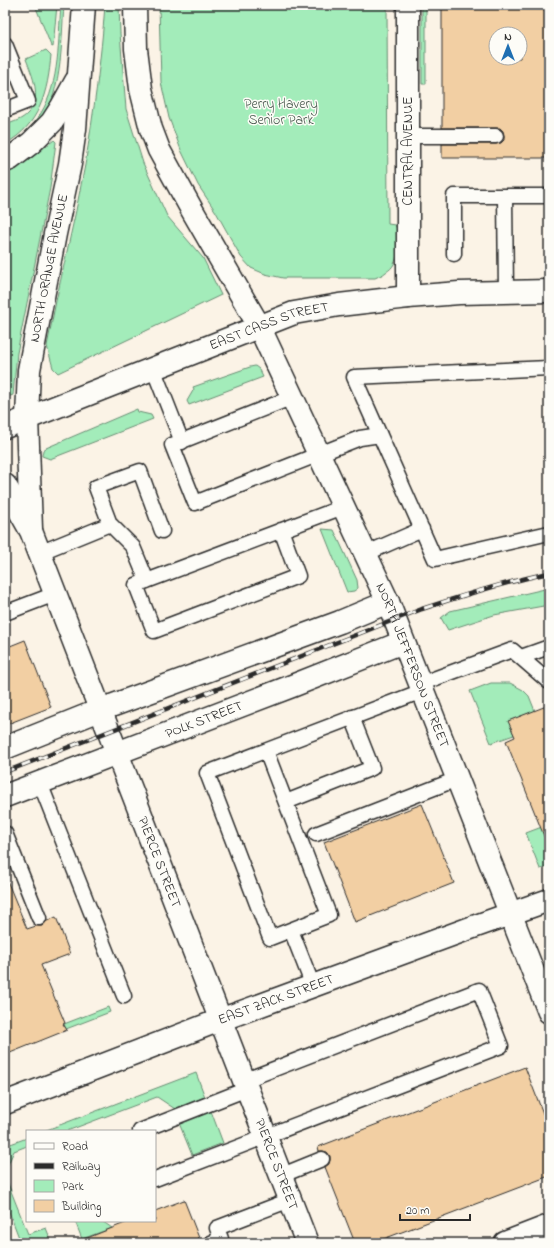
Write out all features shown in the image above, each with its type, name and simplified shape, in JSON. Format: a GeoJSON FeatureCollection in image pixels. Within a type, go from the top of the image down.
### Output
{"type":"FeatureCollection","features":[{"type":"Feature","properties":{"kind":"main road","name":"NORTH ORANGE AVENUE"},"geometry":{"type":"LineString","coordinates":[[31,531],[27,418],[29,370],[70,164],[75,129],[84,5]]}},
{"type":"Feature","properties":{"kind":"main road"},"geometry":{"type":"LineString","coordinates":[[135,5],[136,48],[141,89],[146,114],[159,150],[259,326]]}},
{"type":"Feature","properties":{"kind":"main road","name":"CENTRAL AVENUE"},"geometry":{"type":"LineString","coordinates":[[408,5],[408,297]]}},
{"type":"Feature","properties":{"kind":"main road"},"geometry":{"type":"LineString","coordinates":[[5,161],[10,159],[31,142],[52,122],[78,77]]}},
{"type":"Feature","properties":{"kind":"main road","name":"EAST CASS STREET"},"geometry":{"type":"LineString","coordinates":[[5,427],[294,313],[339,305],[408,297],[459,293],[549,291]]}},
{"type":"Feature","properties":{"kind":"main road","name":"NORTH JEFFERSON STREET"},"geometry":{"type":"LineString","coordinates":[[259,326],[388,602],[549,1012]]}},
{"type":"Feature","properties":{"kind":"main road","name":"PIERCE STREET"},"geometry":{"type":"LineString","coordinates":[[5,485],[31,531],[306,1243]]}},
{"type":"Feature","properties":{"kind":"main road"},"geometry":{"type":"LineString","coordinates":[[5,748],[100,710],[340,622],[388,602]]}},
{"type":"Feature","properties":{"kind":"main road","name":"POLK STREET"},"geometry":{"type":"LineString","coordinates":[[5,796],[403,642]]}},
{"type":"Feature","properties":{"kind":"main road","name":"EAST ZACK STREET"},"geometry":{"type":"LineString","coordinates":[[5,1103],[220,1020],[549,900]]}},
{"type":"Feature","properties":{"kind":"main road"},"geometry":{"type":"LineString","coordinates":[[505,1243],[549,1226]]}},
{"type":"Feature","properties":{"kind":"lane"},"geometry":{"type":"LineString","coordinates":[[5,44],[28,101],[5,110]]}},
{"type":"Feature","properties":{"kind":"lane"},"geometry":{"type":"LineString","coordinates":[[408,136],[496,136]]}},
{"type":"Feature","properties":{"kind":"lane"},"geometry":{"type":"LineString","coordinates":[[454,254],[454,196],[549,196]]}},
{"type":"Feature","properties":{"kind":"lane"},"geometry":{"type":"LineString","coordinates":[[505,196],[506,292]]}},
{"type":"Feature","properties":{"kind":"lane"},"geometry":{"type":"LineString","coordinates":[[153,368],[182,442]]}},
{"type":"Feature","properties":{"kind":"lane"},"geometry":{"type":"LineString","coordinates":[[549,368],[354,377],[435,559],[549,533]]}},
{"type":"Feature","properties":{"kind":"lane"},"geometry":{"type":"LineString","coordinates":[[293,397],[172,445],[195,503],[360,438],[380,435]]}},
{"type":"Feature","properties":{"kind":"lane"},"geometry":{"type":"LineString","coordinates":[[147,581],[133,547],[110,524],[96,487],[140,471],[162,531]]}},
{"type":"Feature","properties":{"kind":"lane"},"geometry":{"type":"LineString","coordinates":[[281,530],[298,576],[154,631],[136,585],[343,506]]}},
{"type":"Feature","properties":{"kind":"lane"},"geometry":{"type":"LineString","coordinates":[[39,553],[110,524]]}},
{"type":"Feature","properties":{"kind":"lane"},"geometry":{"type":"LineString","coordinates":[[365,554],[422,529]]}},
{"type":"Feature","properties":{"kind":"lane"},"geometry":{"type":"LineString","coordinates":[[5,613],[55,594]]}},
{"type":"Feature","properties":{"kind":"lane"},"geometry":{"type":"LineString","coordinates":[[521,657],[549,647]]}},
{"type":"Feature","properties":{"kind":"lane"},"geometry":{"type":"LineString","coordinates":[[266,751],[329,915],[270,938],[206,773],[352,717],[512,650],[549,682]]}},
{"type":"Feature","properties":{"kind":"lane"},"geometry":{"type":"LineString","coordinates":[[286,802],[372,768],[352,717]]}},
{"type":"Feature","properties":{"kind":"lane"},"geometry":{"type":"LineString","coordinates":[[316,834],[457,779]]}},
{"type":"Feature","properties":{"kind":"lane"},"geometry":{"type":"LineString","coordinates":[[40,783],[124,996]]}},
{"type":"Feature","properties":{"kind":"lane"},"geometry":{"type":"LineString","coordinates":[[5,833],[38,918]]}},
{"type":"Feature","properties":{"kind":"lane"},"geometry":{"type":"LineString","coordinates":[[291,930],[313,986]]}},
{"type":"Feature","properties":{"kind":"lane"},"geometry":{"type":"LineString","coordinates":[[142,1130],[245,1085],[479,990],[500,1046],[156,1179]]}},
{"type":"Feature","properties":{"kind":"lane"},"geometry":{"type":"LineString","coordinates":[[280,1176],[322,1159]]}},
{"type":"Feature","properties":{"kind":"lane"},"geometry":{"type":"LineString","coordinates":[[211,1243],[221,1239],[217,1228],[290,1200]]}},
{"type":"Feature","properties":{"kind":"green space"},"geometry":{"type":"Polygon","coordinates":[[[35,5],[57,5],[53,47],[51,46],[35,5]]]}},
{"type":"Feature","properties":{"kind":"green space"},"geometry":{"type":"Polygon","coordinates":[[[61,5],[64,5],[61,53],[56,87],[44,117],[35,129],[20,140],[34,124],[41,113],[52,88],[57,61],[61,5]]]}},
{"type":"Feature","properties":{"kind":"green space"},"geometry":{"type":"Polygon","coordinates":[[[105,5],[119,5],[126,109],[143,163],[167,216],[203,258],[221,295],[58,373],[53,368],[47,346],[85,165],[97,85],[105,5]]]}},
{"type":"Feature","properties":{"kind":"green space","name":"Perry Havery Senior Park"},"geometry":{"type":"Polygon","coordinates":[[[159,5],[387,5],[388,224],[395,225],[397,229],[397,253],[394,264],[391,268],[384,274],[375,278],[283,278],[265,274],[251,268],[241,257],[216,212],[198,185],[181,150],[169,118],[161,82],[159,5]]]}},
{"type":"Feature","properties":{"kind":"green space"},"geometry":{"type":"Polygon","coordinates":[[[422,5],[426,5],[426,84],[422,84],[422,5]]]}},
{"type":"Feature","properties":{"kind":"green space"},"geometry":{"type":"Polygon","coordinates":[[[46,50],[51,55],[50,68],[40,106],[27,127],[5,144],[5,125],[26,115],[35,100],[35,86],[26,59],[46,50]]]}},
{"type":"Feature","properties":{"kind":"green space"},"geometry":{"type":"Polygon","coordinates":[[[54,140],[56,142],[50,188],[17,353],[13,395],[5,398],[5,174],[21,165],[54,140]]]}},
{"type":"Feature","properties":{"kind":"green space"},"geometry":{"type":"Polygon","coordinates":[[[255,366],[259,369],[263,377],[189,405],[187,401],[194,389],[193,387],[255,366]]]}},
{"type":"Feature","properties":{"kind":"green space"},"geometry":{"type":"Polygon","coordinates":[[[137,409],[138,412],[151,415],[153,419],[50,459],[42,456],[43,450],[46,448],[137,409]]]}},
{"type":"Feature","properties":{"kind":"green space"},"geometry":{"type":"Polygon","coordinates":[[[322,529],[334,530],[357,580],[358,588],[354,591],[347,592],[322,529]]]}},
{"type":"Feature","properties":{"kind":"green space"},"geometry":{"type":"Polygon","coordinates":[[[549,588],[549,605],[494,615],[448,630],[441,618],[450,611],[549,588]]]}},
{"type":"Feature","properties":{"kind":"green space"},"geometry":{"type":"Polygon","coordinates":[[[491,683],[510,683],[523,690],[529,696],[535,711],[509,721],[514,735],[491,743],[470,691],[491,683]]]}},
{"type":"Feature","properties":{"kind":"green space"},"geometry":{"type":"Polygon","coordinates":[[[547,825],[549,830],[549,867],[540,869],[526,833],[547,825]]]}},
{"type":"Feature","properties":{"kind":"green space"},"geometry":{"type":"Polygon","coordinates":[[[108,1007],[110,1012],[66,1029],[64,1024],[108,1007]]]}},
{"type":"Feature","properties":{"kind":"green space"},"geometry":{"type":"Polygon","coordinates":[[[196,1073],[205,1097],[175,1109],[157,1097],[70,1130],[47,1130],[196,1073]]]}},
{"type":"Feature","properties":{"kind":"green space"},"geometry":{"type":"Polygon","coordinates":[[[211,1111],[223,1143],[192,1155],[179,1123],[211,1111]]]}},
{"type":"Feature","properties":{"kind":"green space"},"geometry":{"type":"Polygon","coordinates":[[[26,1138],[26,1146],[14,1151],[5,1171],[5,1146],[26,1138]]]}},
{"type":"Feature","properties":{"kind":"green space"},"geometry":{"type":"Polygon","coordinates":[[[5,1176],[28,1234],[46,1228],[52,1243],[21,1243],[5,1201],[5,1176]]]}},
{"type":"Feature","properties":{"kind":"green space"},"geometry":{"type":"Polygon","coordinates":[[[75,1222],[103,1222],[112,1228],[82,1239],[75,1222]]]}},
{"type":"Feature","properties":{"kind":"building"},"geometry":{"type":"Polygon","coordinates":[[[442,5],[549,5],[549,158],[442,158],[442,144],[501,143],[504,140],[504,136],[503,131],[500,128],[442,128],[442,5]]]}},
{"type":"Feature","properties":{"kind":"building"},"geometry":{"type":"Polygon","coordinates":[[[25,640],[51,707],[5,725],[5,648],[25,640]]]}},
{"type":"Feature","properties":{"kind":"building"},"geometry":{"type":"Polygon","coordinates":[[[549,705],[548,846],[506,741],[515,737],[508,721],[549,705]]]}},
{"type":"Feature","properties":{"kind":"building"},"geometry":{"type":"Polygon","coordinates":[[[422,804],[454,883],[355,922],[324,842],[422,804]]]}},
{"type":"Feature","properties":{"kind":"building"},"geometry":{"type":"Polygon","coordinates":[[[5,878],[27,929],[42,926],[47,921],[56,917],[70,954],[41,965],[65,1023],[63,1024],[67,1030],[5,1055],[5,878]]]}},
{"type":"Feature","properties":{"kind":"building"},"geometry":{"type":"Polygon","coordinates":[[[525,1067],[549,1129],[549,1176],[373,1243],[355,1243],[325,1167],[329,1164],[330,1156],[327,1152],[319,1151],[318,1147],[525,1067]]]}},
{"type":"Feature","properties":{"kind":"building"},"geometry":{"type":"Polygon","coordinates":[[[184,1200],[201,1243],[77,1243],[127,1222],[156,1222],[156,1211],[184,1200]]]}},
{"type":"Feature","properties":{"kind":"railway"},"geometry":{"type":"LineString","coordinates":[[5,772],[422,609],[485,589],[549,573]]}}]}
